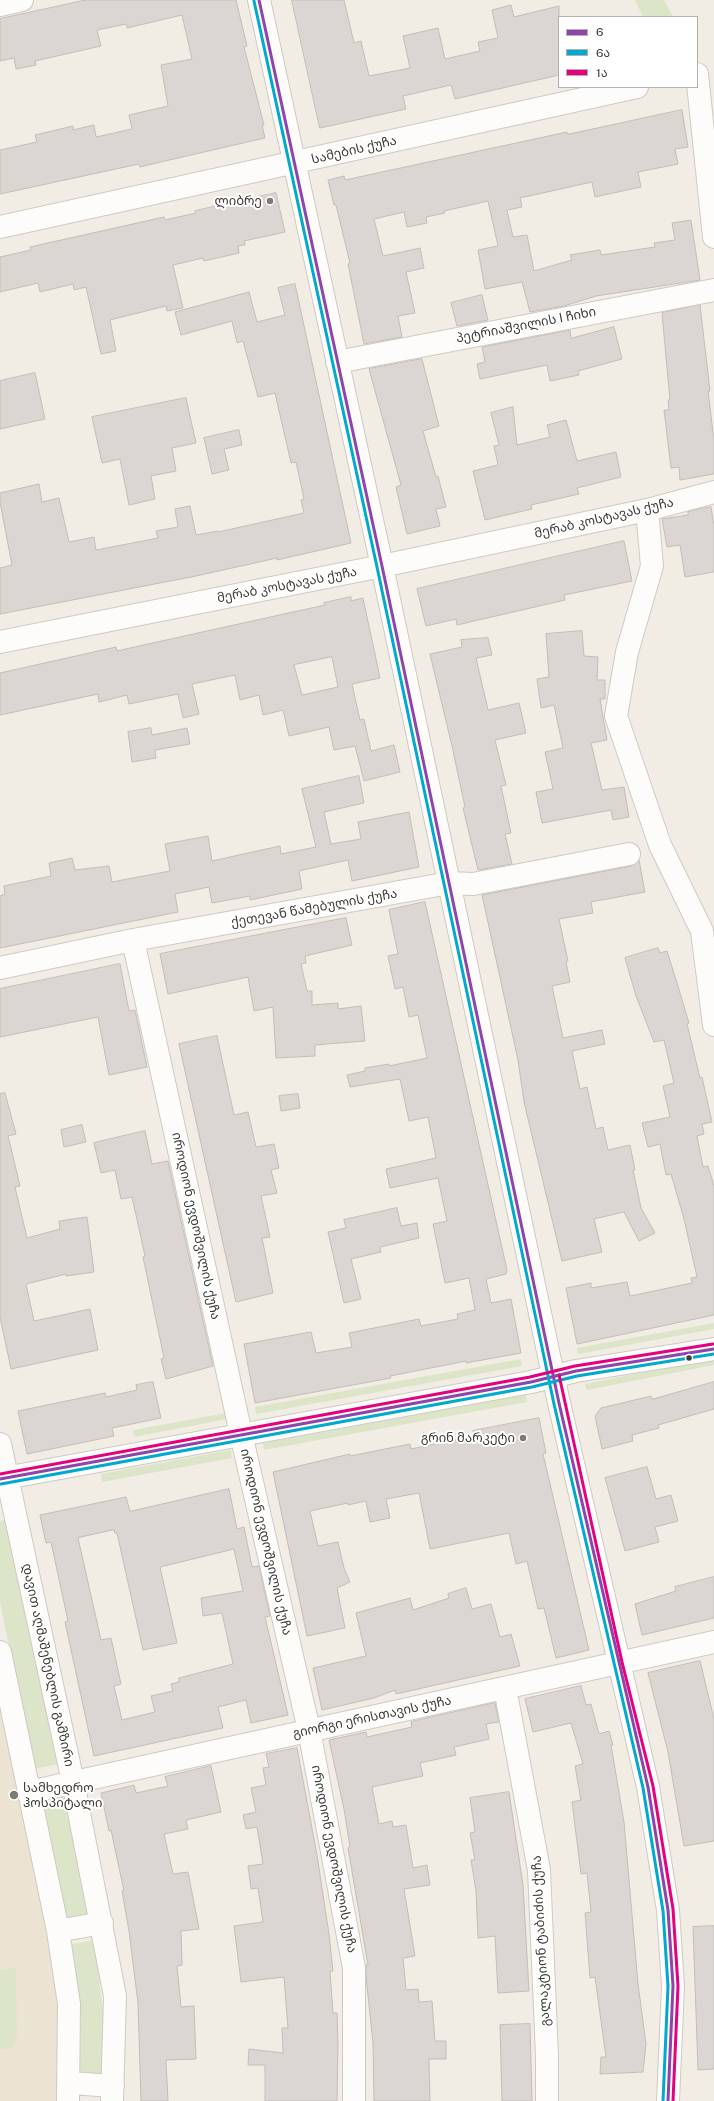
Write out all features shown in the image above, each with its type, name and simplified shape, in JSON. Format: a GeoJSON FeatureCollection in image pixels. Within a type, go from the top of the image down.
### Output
{"type":"FeatureCollection","features":[{"type":"Feature","properties":{"kind":"street"},"geometry":{"type":"LineString","coordinates":[[0,5],[22,0]]}},
{"type":"Feature","properties":{"kind":"street"},"geometry":{"type":"LineString","coordinates":[[259,0],[382,566],[554,1376],[618,1663],[648,1787],[668,1910],[673,1986],[668,2101]]}},
{"type":"Feature","properties":{"kind":"street"},"geometry":{"type":"LineString","coordinates":[[698,74],[714,67]]}},
{"type":"Feature","properties":{"kind":"street"},"geometry":{"type":"LineString","coordinates":[[698,84],[714,237]]}},
{"type":"Feature","properties":{"kind":"street","name":"სამების ქუჩა"},"geometry":{"type":"LineString","coordinates":[[0,227],[294,164],[633,88]]}},
{"type":"Feature","properties":{"kind":"street","name":"პეტრიაშვილის I ჩიხი"},"geometry":{"type":"LineString","coordinates":[[337,362],[714,290]]}},
{"type":"Feature","properties":{"kind":"street","name":"მერაბ კოსტავას ქუჩა"},"geometry":{"type":"LineString","coordinates":[[0,642],[382,566],[647,510],[714,492]]}},
{"type":"Feature","properties":{"kind":"street"},"geometry":{"type":"LineString","coordinates":[[647,510],[652,566],[627,652],[616,716],[660,845],[702,931],[714,1025]]}},
{"type":"Feature","properties":{"kind":"street","name":"ქეთევან წამებულის ქუჩა"},"geometry":{"type":"LineString","coordinates":[[0,968],[134,940],[449,883],[473,884],[629,854]]}},
{"type":"Feature","properties":{"kind":"street","name":"იროდიონ ევდოშვილის ქუჩა"},"geometry":{"type":"LineString","coordinates":[[134,940],[241,1434],[309,1730],[354,1968],[354,2101]]}},
{"type":"Feature","properties":{"kind":"street"},"geometry":{"type":"LineString","coordinates":[[4,1478],[554,1376],[714,1349]]}},
{"type":"Feature","properties":{"kind":"street","name":"დავით აღმაშენებლის გამზირი"},"geometry":{"type":"LineString","coordinates":[[0,1444],[4,1478],[73,1782],[102,1923],[115,1996],[112,2094]]}},
{"type":"Feature","properties":{"kind":"street","name":"გიორგი ერისთავის ქუჩა"},"geometry":{"type":"LineString","coordinates":[[29,1792],[714,1642]]}},
{"type":"Feature","properties":{"kind":"street"},"geometry":{"type":"LineString","coordinates":[[0,1652],[58,1931],[69,2004],[69,2092],[112,2094]]}},
{"type":"Feature","properties":{"kind":"street","name":"გალაკტიონ ტაბიძის ქუჩა"},"geometry":{"type":"LineString","coordinates":[[505,1688],[539,1870],[547,2056],[547,2101]]}},
{"type":"Feature","properties":{"kind":"street"},"geometry":{"type":"LineString","coordinates":[[58,1931],[102,1923]]}},
{"type":"Feature","properties":{"kind":"shaded area","name":"სამხედრო ჰოსპიტალი"},"geometry":{"type":"Polygon","coordinates":[[[0,1667],[54,1922],[66,2101],[0,2101],[0,1667]]]}},
{"type":"Feature","properties":{"kind":"green space"},"geometry":{"type":"Polygon","coordinates":[[[635,0],[664,0],[672,16],[643,16],[635,0]]]}},
{"type":"Feature","properties":{"kind":"green space"},"geometry":{"type":"Polygon","coordinates":[[[714,1323],[714,1329],[578,1354],[577,1348],[714,1323]]]}},
{"type":"Feature","properties":{"kind":"green space"},"geometry":{"type":"Polygon","coordinates":[[[714,1358],[714,1365],[587,1390],[585,1384],[714,1358]]]}},
{"type":"Feature","properties":{"kind":"green space"},"geometry":{"type":"Polygon","coordinates":[[[521,1359],[522,1366],[256,1414],[255,1407],[521,1359]]]}},
{"type":"Feature","properties":{"kind":"green space"},"geometry":{"type":"Polygon","coordinates":[[[526,1395],[527,1402],[264,1450],[263,1443],[526,1395]]]}},
{"type":"Feature","properties":{"kind":"green space"},"geometry":{"type":"Polygon","coordinates":[[[226,1413],[227,1419],[134,1437],[133,1430],[226,1413]]]}},
{"type":"Feature","properties":{"kind":"green space"},"geometry":{"type":"Polygon","coordinates":[[[231,1450],[232,1458],[102,1482],[101,1474],[231,1450]]]}},
{"type":"Feature","properties":{"kind":"green space"},"geometry":{"type":"Polygon","coordinates":[[[9,1519],[61,1763],[35,1769],[0,1603],[0,1521],[9,1519]]]}},
{"type":"Feature","properties":{"kind":"green space"},"geometry":{"type":"Polygon","coordinates":[[[66,1795],[91,1913],[65,1918],[40,1801],[66,1795]]]}},
{"type":"Feature","properties":{"kind":"green space"},"geometry":{"type":"Polygon","coordinates":[[[94,1940],[104,2019],[102,2074],[80,2073],[81,2005],[71,1944],[94,1940]]]}},
{"type":"Feature","properties":{"kind":"green space"},"geometry":{"type":"Polygon","coordinates":[[[16,1967],[17,2036],[13,2047],[0,2050],[0,1970],[16,1967]]]}},
{"type":"Feature","properties":{"kind":"building"},"geometry":{"type":"Polygon","coordinates":[[[86,0],[236,0],[247,46],[244,47],[264,125],[262,125],[265,138],[140,167],[139,164],[0,194],[0,150],[37,142],[35,135],[73,126],[73,130],[94,125],[96,137],[132,129],[129,115],[168,106],[161,65],[192,59],[182,15],[127,28],[126,24],[97,30],[101,46],[35,61],[36,65],[16,69],[14,58],[0,61],[0,19],[86,0]]]}},
{"type":"Feature","properties":{"kind":"building"},"geometry":{"type":"Polygon","coordinates":[[[292,0],[344,0],[354,43],[361,41],[369,76],[410,68],[403,36],[438,28],[445,59],[480,51],[478,42],[498,38],[492,10],[511,5],[514,17],[559,6],[558,75],[455,99],[451,85],[403,96],[406,109],[320,128],[292,0]]]}},
{"type":"Feature","properties":{"kind":"building"},"geometry":{"type":"Polygon","coordinates":[[[682,110],[688,147],[675,149],[678,164],[638,172],[641,187],[595,197],[592,182],[520,198],[522,207],[507,210],[513,237],[527,235],[534,271],[572,260],[570,255],[600,250],[601,255],[655,247],[654,243],[675,240],[672,223],[691,220],[700,280],[596,296],[564,306],[530,312],[522,282],[485,289],[478,250],[498,246],[488,201],[444,211],[445,213],[426,217],[427,223],[407,227],[404,212],[374,219],[383,256],[420,248],[424,268],[406,272],[415,313],[398,316],[402,337],[364,344],[348,264],[350,263],[336,205],[334,205],[328,180],[344,176],[345,180],[567,132],[568,134],[682,110]]]}},
{"type":"Feature","properties":{"kind":"building"},"geometry":{"type":"Polygon","coordinates":[[[276,193],[285,232],[244,241],[245,245],[238,246],[239,253],[204,261],[203,258],[173,265],[183,308],[167,311],[166,306],[110,320],[116,351],[101,354],[86,287],[74,290],[73,284],[40,292],[38,283],[0,292],[0,257],[31,250],[30,247],[164,217],[165,220],[196,213],[195,211],[276,193]]]}},
{"type":"Feature","properties":{"kind":"building"},"geometry":{"type":"Polygon","coordinates":[[[295,284],[351,543],[277,560],[277,558],[196,576],[0,614],[0,568],[12,565],[0,502],[0,493],[39,484],[42,502],[59,498],[69,542],[94,537],[96,550],[158,538],[156,531],[178,527],[175,509],[190,506],[196,535],[218,532],[304,513],[301,500],[304,499],[296,462],[291,463],[275,393],[258,397],[243,341],[237,343],[232,321],[181,335],[175,312],[249,292],[257,322],[285,315],[278,288],[295,284]]]}},
{"type":"Feature","properties":{"kind":"building"},"geometry":{"type":"Polygon","coordinates":[[[482,295],[488,320],[457,326],[451,303],[482,295]]]}},
{"type":"Feature","properties":{"kind":"building"},"geometry":{"type":"Polygon","coordinates":[[[700,305],[710,391],[708,391],[714,440],[714,474],[680,480],[679,467],[671,468],[664,410],[669,410],[668,400],[670,400],[662,313],[700,305]]]}},
{"type":"Feature","properties":{"kind":"building"},"geometry":{"type":"Polygon","coordinates":[[[614,327],[622,359],[578,371],[579,375],[550,381],[547,365],[480,379],[477,364],[485,362],[482,347],[570,330],[571,338],[614,327]]]}},
{"type":"Feature","properties":{"kind":"building"},"geometry":{"type":"Polygon","coordinates":[[[422,359],[439,426],[423,431],[436,477],[438,476],[446,507],[436,509],[440,526],[407,534],[396,487],[401,485],[369,369],[422,359]]]}},
{"type":"Feature","properties":{"kind":"building"},"geometry":{"type":"Polygon","coordinates":[[[35,373],[45,419],[0,429],[0,381],[35,373]]]}},
{"type":"Feature","properties":{"kind":"building"},"geometry":{"type":"Polygon","coordinates":[[[186,398],[196,443],[172,448],[176,471],[151,476],[155,499],[129,505],[120,459],[102,463],[92,417],[186,398]]]}},
{"type":"Feature","properties":{"kind":"building"},"geometry":{"type":"Polygon","coordinates":[[[513,407],[517,445],[550,437],[547,425],[566,420],[577,461],[616,452],[621,477],[577,488],[579,494],[531,505],[532,509],[485,520],[473,471],[498,465],[494,446],[499,445],[491,413],[513,407]]]}},
{"type":"Feature","properties":{"kind":"building"},"geometry":{"type":"Polygon","coordinates":[[[239,430],[242,445],[224,449],[229,470],[212,474],[204,438],[239,430]]]}},
{"type":"Feature","properties":{"kind":"building"},"geometry":{"type":"Polygon","coordinates":[[[711,507],[714,525],[714,572],[685,577],[680,545],[667,547],[662,519],[688,515],[688,512],[711,507]]]}},
{"type":"Feature","properties":{"kind":"building"},"geometry":{"type":"Polygon","coordinates":[[[624,541],[632,581],[564,595],[565,600],[457,625],[456,619],[426,626],[417,589],[624,541]]]}},
{"type":"Feature","properties":{"kind":"building"},"geometry":{"type":"Polygon","coordinates":[[[351,597],[351,601],[363,598],[380,678],[352,684],[360,720],[364,719],[371,751],[394,745],[400,772],[364,781],[355,746],[334,750],[329,727],[289,736],[283,710],[263,715],[259,695],[240,700],[235,675],[192,684],[199,714],[183,718],[178,694],[129,704],[127,695],[99,702],[98,694],[0,715],[0,673],[116,647],[117,651],[325,605],[324,603],[351,597]],[[332,657],[294,665],[302,695],[338,687],[332,657]]]}},
{"type":"Feature","properties":{"kind":"building"},"geometry":{"type":"Polygon","coordinates":[[[582,631],[584,656],[598,657],[597,680],[605,680],[605,699],[600,699],[607,740],[591,743],[602,790],[624,787],[629,817],[613,820],[611,810],[542,823],[536,792],[553,789],[545,752],[563,748],[554,705],[541,708],[537,679],[549,677],[546,634],[582,631]]]}},
{"type":"Feature","properties":{"kind":"building"},"geometry":{"type":"Polygon","coordinates":[[[488,638],[492,655],[476,658],[488,710],[519,703],[526,733],[495,740],[506,785],[501,786],[511,833],[505,834],[512,864],[478,870],[463,808],[465,807],[452,746],[430,654],[462,647],[461,640],[488,638]]]}},
{"type":"Feature","properties":{"kind":"building"},"geometry":{"type":"Polygon","coordinates":[[[151,728],[152,735],[187,728],[190,744],[155,750],[156,758],[132,762],[128,732],[151,728]]]}},
{"type":"Feature","properties":{"kind":"building"},"geometry":{"type":"Polygon","coordinates":[[[359,776],[364,803],[324,812],[331,844],[361,839],[358,822],[409,812],[419,867],[352,881],[348,860],[299,871],[302,889],[250,900],[250,896],[212,903],[209,887],[175,894],[178,912],[0,948],[0,896],[5,894],[4,886],[51,876],[49,863],[72,858],[75,870],[109,866],[112,882],[170,871],[165,844],[208,836],[212,861],[280,846],[281,854],[316,847],[302,789],[359,776]]]}},
{"type":"Feature","properties":{"kind":"building"},"geometry":{"type":"Polygon","coordinates":[[[639,860],[645,892],[591,902],[593,913],[559,919],[568,961],[566,962],[570,982],[552,986],[563,1038],[602,1030],[605,1044],[572,1051],[580,1089],[587,1087],[596,1129],[603,1127],[608,1150],[630,1145],[635,1170],[633,1170],[641,1208],[655,1233],[639,1241],[624,1212],[594,1219],[602,1252],[562,1261],[524,1102],[518,1060],[482,895],[631,866],[639,860]]]}},
{"type":"Feature","properties":{"kind":"building"},"geometry":{"type":"Polygon","coordinates":[[[425,902],[507,1270],[506,1274],[486,1279],[491,1303],[511,1299],[521,1353],[466,1363],[466,1361],[390,1376],[391,1378],[255,1403],[244,1344],[311,1332],[316,1353],[352,1347],[349,1333],[419,1319],[421,1326],[458,1319],[457,1314],[475,1310],[469,1278],[445,1283],[433,1224],[447,1221],[438,1178],[390,1188],[386,1169],[436,1158],[428,1117],[409,1121],[400,1079],[350,1087],[347,1075],[365,1071],[365,1068],[389,1064],[389,1066],[427,1058],[418,1015],[409,1017],[403,987],[395,989],[388,956],[398,954],[389,910],[425,902]]]}},
{"type":"Feature","properties":{"kind":"building"},"geometry":{"type":"Polygon","coordinates":[[[346,918],[352,945],[305,956],[306,963],[301,964],[307,991],[312,991],[312,1005],[338,1003],[338,1009],[361,1006],[365,1041],[315,1045],[315,1056],[276,1058],[273,1007],[254,1011],[248,977],[168,994],[160,954],[346,918]]]}},
{"type":"Feature","properties":{"kind":"building"},"geometry":{"type":"Polygon","coordinates":[[[658,948],[660,953],[667,951],[677,983],[689,1023],[687,1024],[700,1078],[702,1077],[712,1122],[702,1124],[704,1134],[697,1136],[703,1167],[708,1166],[714,1186],[714,1315],[577,1344],[566,1288],[591,1283],[591,1288],[627,1282],[630,1296],[692,1283],[691,1278],[697,1277],[684,1219],[671,1174],[666,1175],[660,1144],[648,1147],[642,1123],[670,1117],[663,1086],[674,1083],[664,1040],[654,1042],[636,996],[625,958],[658,948]]]}},
{"type":"Feature","properties":{"kind":"building"},"geometry":{"type":"Polygon","coordinates":[[[120,964],[129,1011],[135,1010],[147,1067],[109,1075],[98,1017],[0,1037],[0,989],[120,964]]]}},
{"type":"Feature","properties":{"kind":"building"},"geometry":{"type":"Polygon","coordinates":[[[217,1036],[234,1115],[248,1112],[256,1147],[274,1144],[279,1168],[271,1170],[277,1193],[261,1196],[270,1237],[262,1238],[273,1293],[236,1302],[179,1044],[217,1036]]]}},
{"type":"Feature","properties":{"kind":"building"},"geometry":{"type":"Polygon","coordinates":[[[5,1093],[16,1134],[8,1136],[20,1186],[15,1187],[27,1238],[60,1229],[59,1221],[87,1217],[94,1272],[66,1276],[66,1274],[26,1284],[34,1321],[90,1309],[98,1350],[11,1369],[0,1317],[0,1094],[5,1093]]]}},
{"type":"Feature","properties":{"kind":"building"},"geometry":{"type":"Polygon","coordinates":[[[298,1094],[300,1108],[281,1111],[279,1096],[298,1094]]]}},
{"type":"Feature","properties":{"kind":"building"},"geometry":{"type":"Polygon","coordinates":[[[82,1125],[86,1142],[64,1147],[61,1130],[82,1125]]]}},
{"type":"Feature","properties":{"kind":"building"},"geometry":{"type":"Polygon","coordinates":[[[145,1131],[152,1164],[168,1161],[213,1366],[166,1379],[161,1359],[164,1358],[143,1257],[145,1256],[132,1197],[121,1199],[115,1170],[101,1173],[94,1143],[145,1131]]]}},
{"type":"Feature","properties":{"kind":"building"},"geometry":{"type":"Polygon","coordinates":[[[397,1208],[401,1226],[417,1223],[419,1238],[380,1247],[381,1252],[351,1259],[361,1299],[344,1303],[328,1232],[346,1228],[344,1220],[397,1208]]]}},
{"type":"Feature","properties":{"kind":"building"},"geometry":{"type":"Polygon","coordinates":[[[153,1382],[161,1418],[112,1428],[114,1436],[27,1454],[18,1411],[105,1393],[106,1397],[137,1390],[136,1385],[153,1382]]]}},
{"type":"Feature","properties":{"kind":"building"},"geometry":{"type":"Polygon","coordinates":[[[714,1382],[714,1409],[658,1425],[659,1428],[632,1435],[633,1441],[602,1449],[595,1416],[601,1408],[651,1396],[652,1399],[714,1382]]]}},
{"type":"Feature","properties":{"kind":"building"},"geometry":{"type":"Polygon","coordinates":[[[539,1418],[546,1453],[543,1454],[589,1650],[556,1658],[544,1608],[538,1609],[527,1561],[516,1564],[509,1533],[430,1549],[419,1493],[386,1499],[390,1518],[370,1522],[366,1501],[310,1511],[318,1546],[338,1542],[344,1568],[350,1582],[337,1588],[345,1628],[307,1636],[273,1472],[350,1454],[350,1456],[410,1444],[411,1449],[474,1436],[473,1431],[539,1418]]]}},
{"type":"Feature","properties":{"kind":"building"},"geometry":{"type":"Polygon","coordinates":[[[647,1467],[656,1499],[671,1495],[678,1521],[655,1527],[659,1542],[625,1551],[605,1478],[647,1467]]]}},
{"type":"Feature","properties":{"kind":"building"},"geometry":{"type":"Polygon","coordinates":[[[229,1489],[237,1529],[244,1527],[252,1567],[259,1566],[270,1616],[265,1617],[288,1715],[251,1723],[246,1700],[218,1707],[223,1728],[94,1756],[65,1622],[68,1621],[51,1542],[46,1543],[40,1515],[126,1497],[130,1511],[229,1489]],[[114,1530],[78,1538],[101,1640],[111,1638],[121,1684],[114,1686],[122,1720],[155,1712],[151,1696],[173,1691],[171,1684],[179,1682],[179,1678],[233,1664],[222,1613],[203,1616],[201,1598],[243,1591],[234,1549],[160,1567],[177,1643],[143,1650],[117,1533],[115,1533],[114,1530]]]}},
{"type":"Feature","properties":{"kind":"building"},"geometry":{"type":"Polygon","coordinates":[[[714,1577],[714,1618],[642,1635],[635,1604],[676,1591],[675,1587],[714,1577]]]}},
{"type":"Feature","properties":{"kind":"building"},"geometry":{"type":"Polygon","coordinates":[[[466,1588],[472,1609],[491,1604],[500,1637],[511,1634],[520,1666],[396,1694],[395,1690],[374,1698],[322,1710],[313,1668],[366,1656],[356,1613],[410,1598],[413,1610],[449,1598],[448,1594],[466,1588]]]}},
{"type":"Feature","properties":{"kind":"building"},"geometry":{"type":"Polygon","coordinates":[[[700,1661],[714,1719],[714,1841],[684,1846],[668,1752],[648,1673],[700,1661]]]}},
{"type":"Feature","properties":{"kind":"building"},"geometry":{"type":"Polygon","coordinates":[[[581,1686],[586,1705],[591,1704],[599,1734],[609,1731],[613,1745],[611,1745],[624,1822],[638,1984],[646,2044],[643,2072],[600,2074],[601,2057],[606,2057],[595,1977],[590,1978],[585,1913],[591,1912],[587,1873],[581,1874],[572,1802],[581,1800],[575,1766],[583,1764],[571,1723],[533,1732],[525,1699],[581,1686]]]}},
{"type":"Feature","properties":{"kind":"building"},"geometry":{"type":"Polygon","coordinates":[[[495,1703],[499,1722],[486,1724],[489,1739],[454,1747],[456,1755],[420,1763],[423,1776],[372,1787],[379,1824],[392,1821],[393,1827],[406,1825],[413,1868],[427,1865],[430,1885],[404,1889],[415,1956],[403,1958],[406,1990],[418,1989],[419,2002],[432,2001],[435,2041],[446,2041],[446,2059],[429,2059],[430,2101],[374,2101],[373,2043],[366,1976],[366,1965],[368,1965],[348,1848],[350,1847],[344,1809],[329,1740],[366,1732],[367,1737],[412,1727],[411,1722],[495,1703]]]}},
{"type":"Feature","properties":{"kind":"building"},"geometry":{"type":"Polygon","coordinates":[[[297,1748],[317,1855],[329,1934],[333,1971],[330,1972],[333,2013],[337,2013],[337,2101],[265,2101],[265,2065],[248,2065],[249,2049],[283,2053],[282,2028],[288,2028],[284,1977],[241,1982],[234,1926],[263,1922],[258,1888],[251,1889],[248,1866],[263,1864],[257,1827],[246,1829],[243,1815],[256,1812],[251,1788],[266,1785],[263,1768],[269,1767],[266,1754],[297,1748]]]}},
{"type":"Feature","properties":{"kind":"building"},"geometry":{"type":"Polygon","coordinates":[[[211,1766],[221,1812],[186,1820],[188,1829],[164,1834],[173,1874],[188,1872],[199,1929],[181,1931],[182,1965],[177,1966],[181,2007],[194,2006],[196,2059],[166,2060],[168,2101],[141,2101],[138,2003],[129,1931],[122,1891],[124,1891],[111,1830],[109,1831],[101,1793],[134,1785],[136,1793],[168,1786],[165,1777],[211,1766]]]}},
{"type":"Feature","properties":{"kind":"building"},"geometry":{"type":"Polygon","coordinates":[[[509,1792],[523,1885],[529,1991],[498,1993],[495,1936],[478,1938],[476,1891],[471,1860],[475,1860],[470,1833],[475,1832],[470,1798],[509,1792]]]}},
{"type":"Feature","properties":{"kind":"building"},"geometry":{"type":"Polygon","coordinates":[[[714,1926],[714,2069],[698,2070],[693,1927],[714,1926]]]}},
{"type":"Feature","properties":{"kind":"building"},"geometry":{"type":"Polygon","coordinates":[[[530,2024],[532,2101],[502,2101],[500,2025],[530,2024]]]}},
{"type":"Feature","properties":{"kind":"transit line","name":"6"},"geometry":{"type":"LineString","coordinates":[[259,0],[382,566],[559,1403],[648,1787],[668,1910],[673,1986],[668,2101]]}},
{"type":"Feature","properties":{"kind":"transit line","name":"6ა"},"geometry":{"type":"LineString","coordinates":[[254,1],[377,567],[554,1404],[643,1788],[663,1911],[668,1986],[663,2101]]}},
{"type":"Feature","properties":{"kind":"transit line","name":"1ა"},"geometry":{"type":"LineString","coordinates":[[0,1474],[530,1377],[575,1366],[713,1344]]}},
{"type":"Feature","properties":{"kind":"transit line","name":"6"},"geometry":{"type":"LineString","coordinates":[[0,1479],[531,1382],[576,1371],[714,1349]]}},
{"type":"Feature","properties":{"kind":"transit line","name":"6ა"},"geometry":{"type":"LineString","coordinates":[[1,1484],[532,1387],[577,1376],[714,1354]]}},
{"type":"Feature","properties":{"kind":"transit line","name":"1ა"},"geometry":{"type":"LineString","coordinates":[[559,1375],[622,1662],[653,1786],[673,1909],[678,1986],[673,2101]]}},
{"type":"Feature","properties":{"kind":"place","name":"ლიბრე"},"geometry":{"type":"Point","coordinates":[270,201]}},
{"type":"Feature","properties":{"kind":"place","name":"გრინ მარკეტი"},"geometry":{"type":"Point","coordinates":[523,1438]}},
{"type":"Feature","properties":{"kind":"place","name":"სამხედრო ჰოსპიტალი"},"geometry":{"type":"Point","coordinates":[14,1795]}}]}
